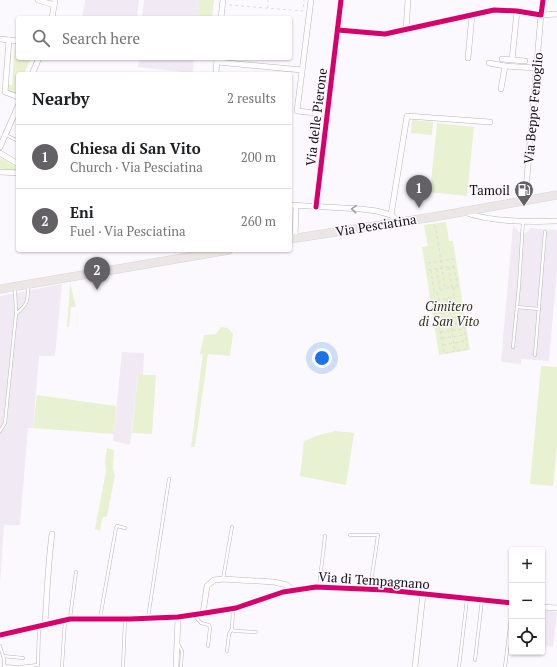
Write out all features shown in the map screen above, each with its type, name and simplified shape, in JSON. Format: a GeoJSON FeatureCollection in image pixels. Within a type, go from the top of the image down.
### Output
{"type":"FeatureCollection","features":[{"type":"Feature","properties":{"kind":"main road","name":"Via Pesciatina"},"geometry":{"type":"LineString","coordinates":[[292,239],[557,195]]}},
{"type":"Feature","properties":{"kind":"main road"},"geometry":{"type":"LineString","coordinates":[[0,289],[218,252]]}},
{"type":"Feature","properties":{"kind":"street"},"geometry":{"type":"LineString","coordinates":[[38,0],[54,3],[52,16]]}},
{"type":"Feature","properties":{"kind":"street"},"geometry":{"type":"LineString","coordinates":[[221,16],[223,0]]}},
{"type":"Feature","properties":{"kind":"street"},"geometry":{"type":"LineString","coordinates":[[311,0],[297,111],[327,114]]}},
{"type":"Feature","properties":{"kind":"street","name":"Via delle Pierone"},"geometry":{"type":"LineString","coordinates":[[316,207],[341,0]]}},
{"type":"Feature","properties":{"kind":"street"},"geometry":{"type":"LineString","coordinates":[[406,30],[408,0]]}},
{"type":"Feature","properties":{"kind":"street"},"geometry":{"type":"LineString","coordinates":[[541,15],[543,0]]}},
{"type":"Feature","properties":{"kind":"street"},"geometry":{"type":"LineString","coordinates":[[338,30],[385,34],[494,10],[517,11],[541,15],[557,14]]}},
{"type":"Feature","properties":{"kind":"street"},"geometry":{"type":"LineString","coordinates":[[512,60],[517,11]]}},
{"type":"Feature","properties":{"kind":"street"},"geometry":{"type":"LineString","coordinates":[[468,58],[472,15]]}},
{"type":"Feature","properties":{"kind":"street","name":"Via Beppe Fenoglio"},"geometry":{"type":"LineString","coordinates":[[525,200],[541,15]]}},
{"type":"Feature","properties":{"kind":"street"},"geometry":{"type":"LineString","coordinates":[[0,39],[16,41]]}},
{"type":"Feature","properties":{"kind":"street"},"geometry":{"type":"LineString","coordinates":[[9,40],[5,92],[16,96]]}},
{"type":"Feature","properties":{"kind":"street"},"geometry":{"type":"LineString","coordinates":[[502,59],[525,61]]}},
{"type":"Feature","properties":{"kind":"street"},"geometry":{"type":"LineString","coordinates":[[33,72],[38,60]]}},
{"type":"Feature","properties":{"kind":"street"},"geometry":{"type":"LineString","coordinates":[[216,72],[217,60],[302,70]]}},
{"type":"Feature","properties":{"kind":"street"},"geometry":{"type":"LineString","coordinates":[[489,63],[505,66],[536,68]]}},
{"type":"Feature","properties":{"kind":"street"},"geometry":{"type":"LineString","coordinates":[[501,89],[505,66]]}},
{"type":"Feature","properties":{"kind":"street"},"geometry":{"type":"LineString","coordinates":[[0,147],[16,110]]}},
{"type":"Feature","properties":{"kind":"street"},"geometry":{"type":"LineString","coordinates":[[391,215],[407,116],[490,122]]}},
{"type":"Feature","properties":{"kind":"street"},"geometry":{"type":"LineString","coordinates":[[0,153],[16,163]]}},
{"type":"Feature","properties":{"kind":"street"},"geometry":{"type":"LineString","coordinates":[[0,172],[16,173]]}},
{"type":"Feature","properties":{"kind":"street"},"geometry":{"type":"LineString","coordinates":[[292,239],[293,205],[360,209],[391,215],[398,221]]}},
{"type":"Feature","properties":{"kind":"street","name":"Via Pesciatina"},"geometry":{"type":"LineString","coordinates":[[461,211],[476,217],[523,221],[557,221]]}},
{"type":"Feature","properties":{"kind":"street"},"geometry":{"type":"LineString","coordinates":[[42,625],[52,534]]}},
{"type":"Feature","properties":{"kind":"street"},"geometry":{"type":"LineString","coordinates":[[203,613],[208,586],[214,580],[224,579],[274,582],[287,585],[293,590]]}},
{"type":"Feature","properties":{"kind":"street","name":"Via di Tempagnano"},"geometry":{"type":"LineString","coordinates":[[0,635],[67,619],[125,619],[193,615],[233,608],[293,590],[319,587],[370,589],[509,603]]}},
{"type":"Feature","properties":{"kind":"street"},"geometry":{"type":"LineString","coordinates":[[415,667],[423,594]]}},
{"type":"Feature","properties":{"kind":"street"},"geometry":{"type":"LineString","coordinates":[[545,606],[557,608]]}},
{"type":"Feature","properties":{"kind":"street"},"geometry":{"type":"LineString","coordinates":[[176,667],[178,617]]}},
{"type":"Feature","properties":{"kind":"lane"},"geometry":{"type":"LineString","coordinates":[[5,135],[16,140]]}},
{"type":"Feature","properties":{"kind":"lane"},"geometry":{"type":"LineString","coordinates":[[513,347],[523,221]]}},
{"type":"Feature","properties":{"kind":"lane"},"geometry":{"type":"LineString","coordinates":[[535,355],[545,232]]}},
{"type":"Feature","properties":{"kind":"lane"},"geometry":{"type":"LineString","coordinates":[[16,314],[28,300],[28,285]]}},
{"type":"Feature","properties":{"kind":"lane"},"geometry":{"type":"LineString","coordinates":[[0,431],[5,422],[16,314],[15,287]]}},
{"type":"Feature","properties":{"kind":"lane"},"geometry":{"type":"LineString","coordinates":[[517,307],[539,309]]}},
{"type":"Feature","properties":{"kind":"lane"},"geometry":{"type":"LineString","coordinates":[[148,618],[170,479]]}},
{"type":"Feature","properties":{"kind":"lane"},"geometry":{"type":"LineString","coordinates":[[100,619],[116,528],[117,526],[125,528]]}},
{"type":"Feature","properties":{"kind":"lane"},"geometry":{"type":"LineString","coordinates":[[224,579],[232,526]]}},
{"type":"Feature","properties":{"kind":"lane"},"geometry":{"type":"LineString","coordinates":[[350,535],[378,535],[370,589]]}},
{"type":"Feature","properties":{"kind":"lane"},"geometry":{"type":"LineString","coordinates":[[319,587],[325,536]]}},
{"type":"Feature","properties":{"kind":"lane"},"geometry":{"type":"LineString","coordinates":[[62,666],[67,619],[76,572]]}},
{"type":"Feature","properties":{"kind":"lane"},"geometry":{"type":"LineString","coordinates":[[459,667],[467,598]]}},
{"type":"Feature","properties":{"kind":"lane"},"geometry":{"type":"LineString","coordinates":[[475,660],[482,600]]}},
{"type":"Feature","properties":{"kind":"lane"},"geometry":{"type":"LineString","coordinates":[[227,651],[229,634],[232,629],[233,608]]}},
{"type":"Feature","properties":{"kind":"lane"},"geometry":{"type":"LineString","coordinates":[[193,615],[201,623],[209,625],[208,646]]}},
{"type":"Feature","properties":{"kind":"lane"},"geometry":{"type":"LineString","coordinates":[[123,667],[125,619]]}},
{"type":"Feature","properties":{"kind":"lane"},"geometry":{"type":"LineString","coordinates":[[505,667],[511,619]]}},
{"type":"Feature","properties":{"kind":"lane"},"geometry":{"type":"LineString","coordinates":[[20,667],[38,665],[42,625]]}},
{"type":"Feature","properties":{"kind":"lane"},"geometry":{"type":"LineString","coordinates":[[232,629],[256,632]]}},
{"type":"Feature","properties":{"kind":"lane"},"geometry":{"type":"LineString","coordinates":[[178,643],[182,650],[181,667]]}},
{"type":"Feature","properties":{"kind":"lane"},"geometry":{"type":"LineString","coordinates":[[0,646],[4,667],[16,667]]}},
{"type":"Feature","properties":{"kind":"lane"},"geometry":{"type":"LineString","coordinates":[[3,656],[23,658]]}},
{"type":"Feature","properties":{"kind":"path"},"geometry":{"type":"LineString","coordinates":[[268,0],[268,8]]}},
{"type":"Feature","properties":{"kind":"path"},"geometry":{"type":"LineString","coordinates":[[229,6],[303,11],[304,0]]}},
{"type":"Feature","properties":{"kind":"path"},"geometry":{"type":"LineString","coordinates":[[433,216],[445,288]]}},
{"type":"Feature","properties":{"kind":"path"},"geometry":{"type":"LineString","coordinates":[[428,263],[454,259]]}},
{"type":"Feature","properties":{"kind":"path"},"geometry":{"type":"LineString","coordinates":[[455,266],[458,288],[445,288],[434,293],[429,270],[449,267],[455,266]]}},
{"type":"Feature","properties":{"kind":"path"},"geometry":{"type":"LineString","coordinates":[[438,300],[454,297],[449,267]]}},
{"type":"Feature","properties":{"kind":"path"},"geometry":{"type":"LineString","coordinates":[[436,268],[440,291]]}},
{"type":"Feature","properties":{"kind":"path"},"geometry":{"type":"LineString","coordinates":[[437,292],[441,326],[439,326],[444,353],[467,349],[464,326],[461,326],[460,323],[441,326]]}},
{"type":"Feature","properties":{"kind":"path"},"geometry":{"type":"LineString","coordinates":[[447,298],[455,351]]}},
{"type":"Feature","properties":{"kind":"path"},"geometry":{"type":"LineString","coordinates":[[438,307],[457,305]]}},
{"type":"Feature","properties":{"kind":"path"},"geometry":{"type":"LineString","coordinates":[[439,313],[458,310]]}},
{"type":"Feature","properties":{"kind":"path"},"geometry":{"type":"LineString","coordinates":[[440,319],[459,317]]}},
{"type":"Feature","properties":{"kind":"path"},"geometry":{"type":"LineString","coordinates":[[440,332],[464,329]]}},
{"type":"Feature","properties":{"kind":"path"},"geometry":{"type":"LineString","coordinates":[[442,339],[465,335]]}},
{"type":"Feature","properties":{"kind":"path"},"geometry":{"type":"LineString","coordinates":[[443,345],[466,341]]}},
{"type":"Feature","properties":{"kind":"shaded area"},"geometry":{"type":"Polygon","coordinates":[[[85,0],[139,0],[137,16],[82,16],[85,0]]]}},
{"type":"Feature","properties":{"kind":"shaded area"},"geometry":{"type":"Polygon","coordinates":[[[144,0],[199,0],[198,16],[142,16],[144,0]]]}},
{"type":"Feature","properties":{"kind":"shaded area"},"geometry":{"type":"Polygon","coordinates":[[[139,60],[194,60],[193,72],[138,67],[139,60]]]}},
{"type":"Feature","properties":{"kind":"shaded area"},"geometry":{"type":"Polygon","coordinates":[[[513,225],[519,232],[526,233],[530,228],[557,230],[557,270],[549,361],[521,359],[521,364],[501,362],[513,225]]]}},
{"type":"Feature","properties":{"kind":"shaded area"},"geometry":{"type":"Polygon","coordinates":[[[62,284],[55,356],[39,356],[33,428],[28,428],[20,525],[4,525],[0,584],[0,296],[62,284]]]}},
{"type":"Feature","properties":{"kind":"shaded area"},"geometry":{"type":"Polygon","coordinates":[[[122,352],[144,353],[143,375],[138,375],[130,445],[113,441],[122,352]]]}},
{"type":"Feature","properties":{"kind":"shaded area"},"geometry":{"type":"Polygon","coordinates":[[[545,610],[557,612],[553,647],[545,646],[545,610]]]}},
{"type":"Feature","properties":{"kind":"green space"},"geometry":{"type":"Polygon","coordinates":[[[199,0],[214,0],[212,16],[198,16],[199,0]]]}},
{"type":"Feature","properties":{"kind":"green space"},"geometry":{"type":"Polygon","coordinates":[[[16,44],[16,60],[30,60],[25,72],[16,72],[16,94],[7,91],[8,85],[12,85],[16,44]]]}},
{"type":"Feature","properties":{"kind":"green space"},"geometry":{"type":"Polygon","coordinates":[[[412,120],[433,122],[432,135],[411,133],[412,120]]]}},
{"type":"Feature","properties":{"kind":"green space"},"geometry":{"type":"Polygon","coordinates":[[[437,123],[474,127],[467,196],[430,192],[437,123]]]}},
{"type":"Feature","properties":{"kind":"green space"},"geometry":{"type":"Polygon","coordinates":[[[0,158],[16,167],[16,171],[0,170],[0,158]]]}},
{"type":"Feature","properties":{"kind":"green space","name":"Cimitero di San Vito"},"geometry":{"type":"Polygon","coordinates":[[[446,222],[449,241],[453,241],[470,350],[439,355],[422,247],[428,246],[424,225],[446,222]]]}},
{"type":"Feature","properties":{"kind":"green space"},"geometry":{"type":"Polygon","coordinates":[[[70,283],[76,307],[71,307],[69,327],[67,327],[70,283]]]}},
{"type":"Feature","properties":{"kind":"green space"},"geometry":{"type":"Polygon","coordinates":[[[221,327],[228,328],[233,334],[230,356],[208,354],[195,447],[191,447],[203,354],[200,354],[204,335],[216,334],[221,327]]]}},
{"type":"Feature","properties":{"kind":"green space"},"geometry":{"type":"Polygon","coordinates":[[[541,366],[557,367],[557,447],[553,486],[530,484],[541,366]]]}},
{"type":"Feature","properties":{"kind":"green space"},"geometry":{"type":"Polygon","coordinates":[[[138,375],[156,375],[152,434],[132,433],[138,375]]]}},
{"type":"Feature","properties":{"kind":"green space"},"geometry":{"type":"Polygon","coordinates":[[[37,395],[116,406],[114,434],[33,428],[37,395]]]}},
{"type":"Feature","properties":{"kind":"green space"},"geometry":{"type":"Polygon","coordinates":[[[336,431],[354,433],[346,485],[300,476],[304,441],[322,434],[336,431]]]}},
{"type":"Feature","properties":{"kind":"green space"},"geometry":{"type":"Polygon","coordinates":[[[107,448],[114,450],[113,469],[115,476],[107,516],[102,518],[100,531],[95,529],[106,471],[105,462],[107,448]]]}},
{"type":"Feature","properties":{"kind":"cycle path"},"geometry":{"type":"LineString","coordinates":[[316,207],[341,0]]}},
{"type":"Feature","properties":{"kind":"cycle path"},"geometry":{"type":"LineString","coordinates":[[338,30],[385,34],[494,10],[517,11],[541,15],[543,0]]}},
{"type":"Feature","properties":{"kind":"cycle path"},"geometry":{"type":"LineString","coordinates":[[0,635],[70,619],[178,617],[205,613],[236,608],[283,592],[316,587],[386,590],[509,603]]}},
{"type":"Feature","properties":{"kind":"place","name":"Tamoil"},"geometry":{"type":"Point","coordinates":[524,207]}},
{"type":"Feature","properties":{"kind":"place","name":"Chiesa di San Vito"},"geometry":{"type":"Point","coordinates":[419,208]}},
{"type":"Feature","properties":{"kind":"place","name":"Eni"},"geometry":{"type":"Point","coordinates":[97,290]}}]}
